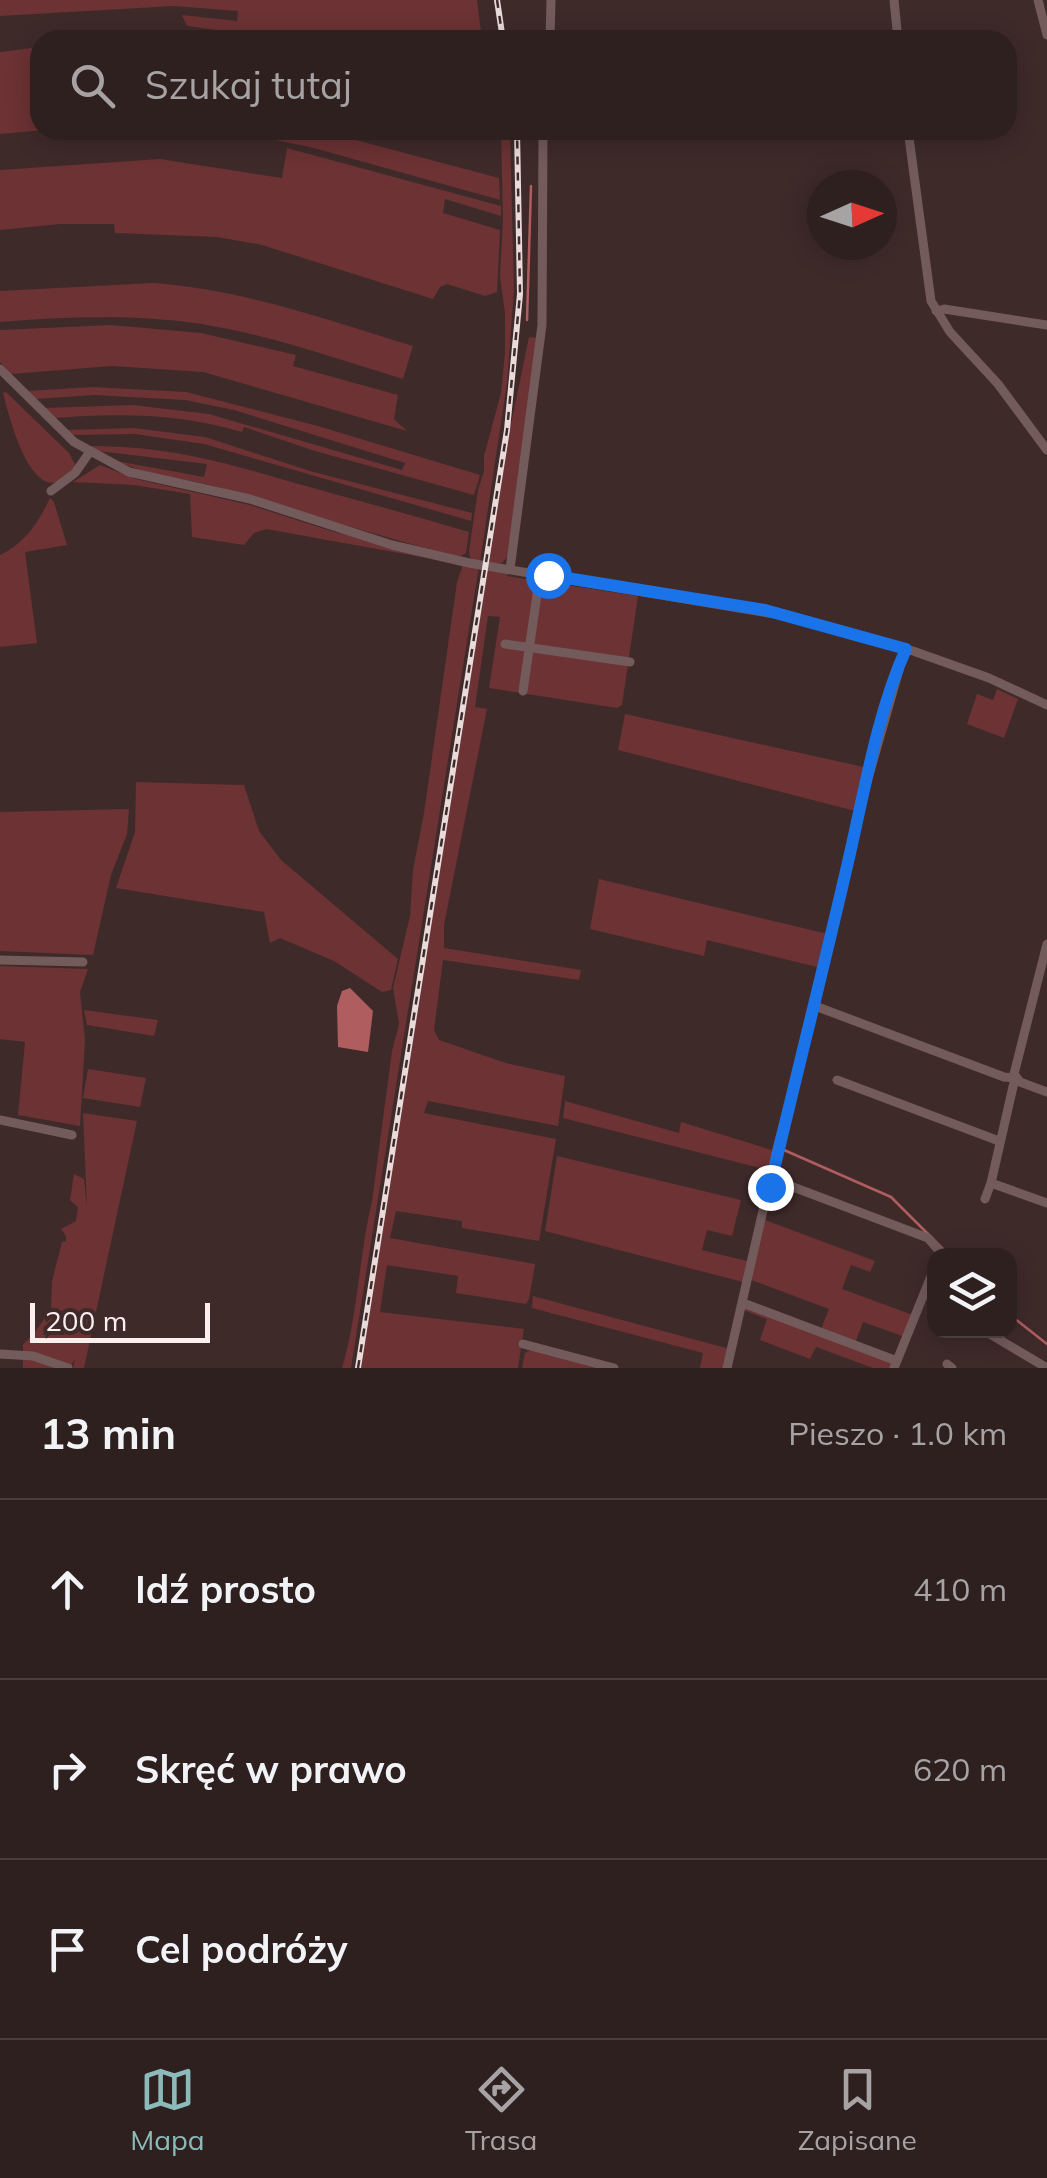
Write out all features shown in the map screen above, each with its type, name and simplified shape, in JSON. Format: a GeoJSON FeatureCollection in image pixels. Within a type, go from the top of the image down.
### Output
{"type":"FeatureCollection","features":[{"type":"Feature","properties":{"kind":"street"},"geometry":{"type":"LineString","coordinates":[[550,30],[552,0]]}},
{"type":"Feature","properties":{"kind":"street"},"geometry":{"type":"LineString","coordinates":[[894,0],[897,30]]}},
{"type":"Feature","properties":{"kind":"street"},"geometry":{"type":"LineString","coordinates":[[1038,0],[1047,35]]}},
{"type":"Feature","properties":{"kind":"street"},"geometry":{"type":"LineString","coordinates":[[510,568],[542,325],[543,140]]}},
{"type":"Feature","properties":{"kind":"street"},"geometry":{"type":"LineString","coordinates":[[909,140],[928,289],[936,311],[1047,450]]}},
{"type":"Feature","properties":{"kind":"street"},"geometry":{"type":"LineString","coordinates":[[936,311],[944,309],[1047,326]]}},
{"type":"Feature","properties":{"kind":"street"},"geometry":{"type":"LineString","coordinates":[[0,368],[54,425],[89,453],[129,472],[250,499],[392,544],[469,563],[765,610],[906,649],[989,678],[1047,705]]}},
{"type":"Feature","properties":{"kind":"street"},"geometry":{"type":"LineString","coordinates":[[52,490],[76,473],[89,453]]}},
{"type":"Feature","properties":{"kind":"street"},"geometry":{"type":"LineString","coordinates":[[523,692],[540,574]]}},
{"type":"Feature","properties":{"kind":"street"},"geometry":{"type":"LineString","coordinates":[[506,644],[630,662]]}},
{"type":"Feature","properties":{"kind":"street"},"geometry":{"type":"LineString","coordinates":[[727,1368],[863,796],[906,649]]}},
{"type":"Feature","properties":{"kind":"street"},"geometry":{"type":"LineString","coordinates":[[985,1199],[1047,944]]}},
{"type":"Feature","properties":{"kind":"street"},"geometry":{"type":"LineString","coordinates":[[0,960],[83,962]]}},
{"type":"Feature","properties":{"kind":"street"},"geometry":{"type":"LineString","coordinates":[[816,1006],[1047,1092]]}},
{"type":"Feature","properties":{"kind":"street"},"geometry":{"type":"LineString","coordinates":[[836,1080],[999,1142]]}},
{"type":"Feature","properties":{"kind":"street"},"geometry":{"type":"LineString","coordinates":[[0,1120],[72,1135]]}},
{"type":"Feature","properties":{"kind":"street"},"geometry":{"type":"LineString","coordinates":[[772,1178],[928,1238],[937,1248]]}},
{"type":"Feature","properties":{"kind":"street"},"geometry":{"type":"LineString","coordinates":[[991,1183],[1047,1203]]}},
{"type":"Feature","properties":{"kind":"street"},"geometry":{"type":"LineString","coordinates":[[743,1304],[896,1364],[927,1286]]}},
{"type":"Feature","properties":{"kind":"street"},"geometry":{"type":"LineString","coordinates":[[996,1338],[1047,1368]]}},
{"type":"Feature","properties":{"kind":"street"},"geometry":{"type":"LineString","coordinates":[[523,1344],[614,1368]]}},
{"type":"Feature","properties":{"kind":"street"},"geometry":{"type":"LineString","coordinates":[[0,1354],[22,1355],[68,1368]]}},
{"type":"Feature","properties":{"kind":"shaded area"},"geometry":{"type":"Polygon","coordinates":[[[0,0],[477,0],[481,30],[216,30],[187,26],[182,15],[237,21],[238,11],[174,6],[0,16],[0,0]]]}},
{"type":"Feature","properties":{"kind":"shaded area"},"geometry":{"type":"Polygon","coordinates":[[[30,48],[30,131],[0,134],[0,52],[30,48]]]}},
{"type":"Feature","properties":{"kind":"shaded area"},"geometry":{"type":"Polygon","coordinates":[[[275,140],[356,140],[499,178],[500,200],[275,140]]]}},
{"type":"Feature","properties":{"kind":"shaded area"},"geometry":{"type":"Polygon","coordinates":[[[501,140],[510,140],[514,290],[507,383],[480,562],[470,559],[469,551],[484,456],[501,393],[505,353],[500,277],[501,140]]]}},
{"type":"Feature","properties":{"kind":"shaded area"},"geometry":{"type":"Polygon","coordinates":[[[287,148],[501,206],[501,216],[445,199],[443,213],[500,230],[497,292],[485,296],[447,284],[440,287],[433,299],[262,245],[217,237],[115,233],[114,224],[0,230],[0,170],[160,159],[282,178],[287,148]]]}},
{"type":"Feature","properties":{"kind":"shaded area"},"geometry":{"type":"Polygon","coordinates":[[[153,283],[252,299],[413,346],[403,379],[278,341],[201,324],[100,317],[0,322],[0,291],[153,283]]]}},
{"type":"Feature","properties":{"kind":"shaded area"},"geometry":{"type":"Polygon","coordinates":[[[111,325],[201,333],[296,355],[293,366],[398,395],[394,419],[407,431],[203,372],[112,366],[11,374],[0,362],[0,330],[111,325]]]}},
{"type":"Feature","properties":{"kind":"shaded area"},"geometry":{"type":"Polygon","coordinates":[[[529,337],[538,338],[511,552],[502,563],[489,563],[511,424],[529,337]]]}},
{"type":"Feature","properties":{"kind":"shaded area"},"geometry":{"type":"Polygon","coordinates":[[[93,387],[186,392],[318,426],[480,475],[474,495],[244,427],[242,432],[148,416],[53,418],[43,408],[133,405],[209,414],[402,470],[405,463],[234,410],[185,400],[94,395],[35,399],[27,391],[93,387]]]}},
{"type":"Feature","properties":{"kind":"shaded area"},"geometry":{"type":"Polygon","coordinates":[[[3,393],[69,453],[77,468],[63,480],[47,482],[28,463],[9,416],[3,393]]]}},
{"type":"Feature","properties":{"kind":"shaded area"},"geometry":{"type":"Polygon","coordinates":[[[134,428],[205,437],[310,471],[472,513],[471,521],[204,444],[135,434],[72,435],[66,430],[134,428]]]}},
{"type":"Feature","properties":{"kind":"shaded area"},"geometry":{"type":"Polygon","coordinates":[[[87,446],[198,457],[408,514],[469,532],[466,553],[460,557],[116,461],[204,477],[207,464],[98,451],[87,446]]]}},
{"type":"Feature","properties":{"kind":"shaded area"},"geometry":{"type":"Polygon","coordinates":[[[100,465],[136,479],[250,505],[331,531],[460,564],[266,529],[254,533],[244,545],[192,537],[190,494],[134,485],[73,482],[100,465]]]}},
{"type":"Feature","properties":{"kind":"shaded area"},"geometry":{"type":"Polygon","coordinates":[[[50,498],[67,545],[25,552],[37,643],[0,647],[0,555],[30,531],[50,498]]]}},
{"type":"Feature","properties":{"kind":"shaded area"},"geometry":{"type":"Polygon","coordinates":[[[463,565],[479,566],[351,1368],[342,1368],[352,1327],[399,1024],[393,988],[410,916],[413,870],[457,582],[463,565]]]}},
{"type":"Feature","properties":{"kind":"shaded area"},"geometry":{"type":"Polygon","coordinates":[[[488,568],[508,571],[507,576],[638,596],[622,705],[617,708],[489,688],[500,617],[488,616],[475,707],[487,709],[444,925],[444,948],[581,970],[579,980],[443,960],[434,1030],[439,1040],[506,1063],[565,1076],[558,1126],[428,1101],[424,1113],[556,1139],[539,1241],[462,1228],[462,1221],[396,1211],[390,1238],[535,1264],[526,1304],[456,1293],[458,1276],[387,1265],[380,1312],[524,1329],[518,1368],[361,1368],[488,568]]]}},
{"type":"Feature","properties":{"kind":"shaded area"},"geometry":{"type":"Polygon","coordinates":[[[997,689],[1018,699],[1004,738],[967,724],[977,694],[993,700],[997,689]]]}},
{"type":"Feature","properties":{"kind":"shaded area"},"geometry":{"type":"Polygon","coordinates":[[[625,714],[868,768],[859,812],[618,750],[625,714]]]}},
{"type":"Feature","properties":{"kind":"shaded area"},"geometry":{"type":"Polygon","coordinates":[[[136,782],[244,785],[259,831],[281,860],[398,959],[391,990],[382,992],[334,961],[280,938],[270,943],[264,912],[116,888],[135,832],[136,782]]]}},
{"type":"Feature","properties":{"kind":"shaded area"},"geometry":{"type":"Polygon","coordinates":[[[129,809],[127,834],[111,875],[93,955],[0,951],[0,812],[129,809]]]}},
{"type":"Feature","properties":{"kind":"shaded area"},"geometry":{"type":"Polygon","coordinates":[[[599,879],[828,934],[821,968],[707,940],[704,956],[590,929],[599,879]]]}},
{"type":"Feature","properties":{"kind":"shaded area"},"geometry":{"type":"Polygon","coordinates":[[[0,966],[88,969],[80,992],[85,1040],[80,1126],[18,1115],[25,1042],[0,1039],[0,966]]]}},
{"type":"Feature","properties":{"kind":"shaded area"},"geometry":{"type":"Polygon","coordinates":[[[350,988],[373,1011],[368,1052],[338,1047],[337,1006],[342,991],[350,988]]]}},
{"type":"Feature","properties":{"kind":"shaded area"},"geometry":{"type":"Polygon","coordinates":[[[84,1010],[158,1020],[154,1036],[87,1025],[84,1010]]]}},
{"type":"Feature","properties":{"kind":"shaded area"},"geometry":{"type":"Polygon","coordinates":[[[88,1069],[146,1078],[140,1107],[83,1098],[88,1069]]]}},
{"type":"Feature","properties":{"kind":"shaded area"},"geometry":{"type":"Polygon","coordinates":[[[565,1101],[679,1133],[681,1122],[775,1151],[772,1171],[563,1118],[565,1101]]]}},
{"type":"Feature","properties":{"kind":"shaded area"},"geometry":{"type":"Polygon","coordinates":[[[83,1113],[137,1121],[84,1368],[73,1368],[75,1358],[70,1368],[23,1368],[23,1344],[51,1311],[52,1281],[62,1242],[66,1241],[61,1229],[76,1221],[78,1207],[70,1200],[74,1174],[84,1179],[87,1208],[83,1113]]]}},
{"type":"Feature","properties":{"kind":"shaded area"},"geometry":{"type":"Polygon","coordinates":[[[557,1156],[741,1200],[732,1236],[707,1230],[702,1250],[751,1262],[747,1283],[545,1231],[557,1156]]]}},
{"type":"Feature","properties":{"kind":"shaded area"},"geometry":{"type":"Polygon","coordinates":[[[765,1220],[875,1261],[870,1272],[851,1265],[842,1289],[913,1315],[905,1337],[863,1322],[855,1343],[821,1329],[829,1309],[751,1280],[765,1220]]]}},
{"type":"Feature","properties":{"kind":"shaded area"},"geometry":{"type":"Polygon","coordinates":[[[533,1296],[730,1349],[725,1368],[700,1368],[703,1353],[532,1308],[533,1296]]]}},
{"type":"Feature","properties":{"kind":"shaded area"},"geometry":{"type":"Polygon","coordinates":[[[744,1306],[893,1363],[891,1368],[873,1368],[816,1347],[810,1359],[760,1340],[767,1319],[743,1310],[744,1306]]]}},
{"type":"Feature","properties":{"kind":"shaded area"},"geometry":{"type":"Polygon","coordinates":[[[530,1350],[600,1368],[522,1368],[525,1353],[530,1350]]]}},
{"type":"Feature","properties":{"kind":"waterway"},"geometry":{"type":"LineString","coordinates":[[527,320],[531,186]]}},
{"type":"Feature","properties":{"kind":"waterway"},"geometry":{"type":"LineString","coordinates":[[784,1150],[891,1197],[942,1248]]}},
{"type":"Feature","properties":{"kind":"waterway"},"geometry":{"type":"LineString","coordinates":[[1017,1320],[1047,1344]]}},
{"type":"Feature","properties":{"kind":"railway"},"geometry":{"type":"LineString","coordinates":[[497,0],[502,30]]}},
{"type":"Feature","properties":{"kind":"railway"},"geometry":{"type":"LineString","coordinates":[[358,1368],[507,430],[520,294],[517,140]]}},
{"type":"Feature","properties":{"kind":"route"},"geometry":{"type":"LineString","coordinates":[[548,575],[765,610],[906,649],[863,796],[770,1187]]}}]}
